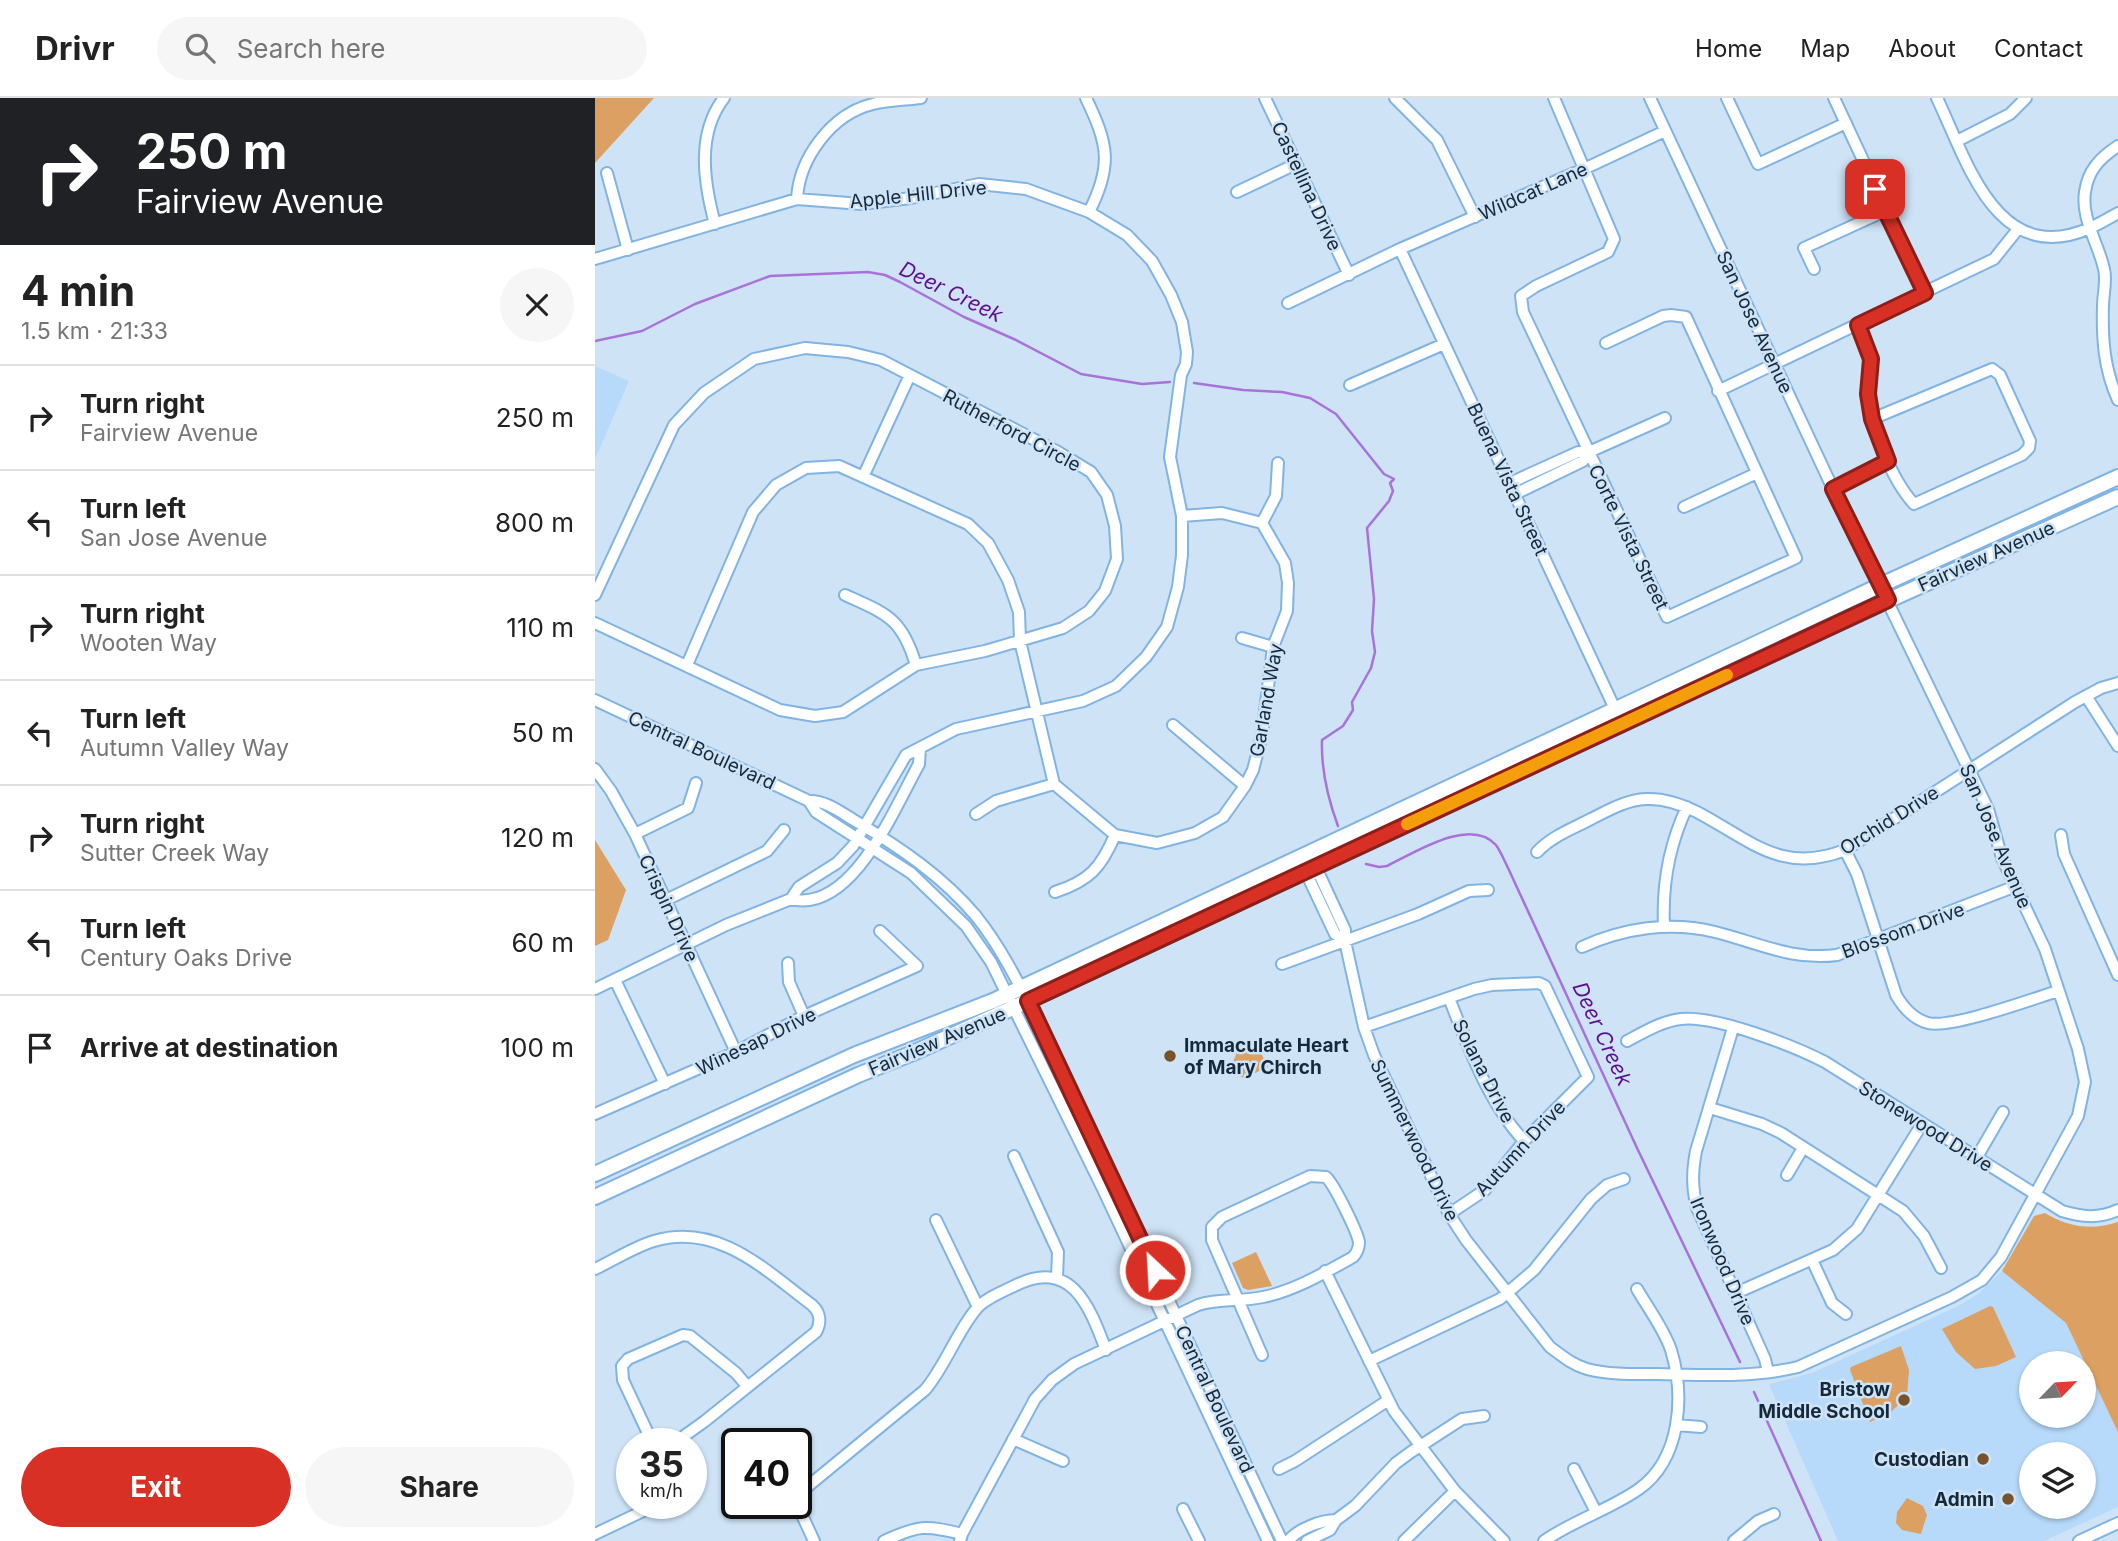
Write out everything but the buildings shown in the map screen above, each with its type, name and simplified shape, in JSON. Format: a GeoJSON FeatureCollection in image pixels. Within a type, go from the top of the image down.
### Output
{"type":"FeatureCollection","features":[{"type":"Feature","properties":{"kind":"main road","name":"Fairview Avenue"},"geometry":{"type":"LineString","coordinates":[[1308,863],[1615,709],[2118,477]]}},
{"type":"Feature","properties":{"kind":"main road","name":"Fairview Avenue"},"geometry":{"type":"LineString","coordinates":[[595,1197],[858,1075],[913,1053],[1018,998],[1308,863],[2118,497]]}},
{"type":"Feature","properties":{"kind":"main road","name":"Fairview Avenue"},"geometry":{"type":"LineString","coordinates":[[595,1174],[854,1055],[965,1013],[1018,998]]}},
{"type":"Feature","properties":{"kind":"street"},"geometry":{"type":"LineString","coordinates":[[715,224],[705,186],[705,140],[723,98]]}},
{"type":"Feature","properties":{"kind":"street"},"geometry":{"type":"LineString","coordinates":[[797,200],[798,183],[804,164],[830,130],[849,114],[871,104],[921,98]]}},
{"type":"Feature","properties":{"kind":"street"},"geometry":{"type":"LineString","coordinates":[[1086,98],[1105,145],[1105,171],[1098,195],[1089,212]]}},
{"type":"Feature","properties":{"kind":"street","name":"Castellina Drive"},"geometry":{"type":"LineString","coordinates":[[1265,98],[1349,275]]}},
{"type":"Feature","properties":{"kind":"street"},"geometry":{"type":"LineString","coordinates":[[1395,98],[1437,140],[1475,217]]}},
{"type":"Feature","properties":{"kind":"street"},"geometry":{"type":"LineString","coordinates":[[1554,98],[1586,169]]}},
{"type":"Feature","properties":{"kind":"street","name":"San Jose Avenue"},"geometry":{"type":"LineString","coordinates":[[1650,98],[1833,489],[1988,810],[1996,840],[2045,949],[2083,1067],[2083,1099],[2073,1127],[2033,1194],[2001,1256],[1982,1280],[1952,1297],[1798,1367],[1755,1375],[1676,1375]]}},
{"type":"Feature","properties":{"kind":"street"},"geometry":{"type":"LineString","coordinates":[[1727,98],[1758,164],[1846,123]]}},
{"type":"Feature","properties":{"kind":"street"},"geometry":{"type":"LineString","coordinates":[[1834,98],[1925,293]]}},
{"type":"Feature","properties":{"kind":"street"},"geometry":{"type":"LineString","coordinates":[[1937,98],[1979,190],[2000,215],[2018,229],[2041,237],[2072,234],[2089,229],[2118,212]]}},
{"type":"Feature","properties":{"kind":"street"},"geometry":{"type":"LineString","coordinates":[[1957,141],[2010,114],[2026,98]]}},
{"type":"Feature","properties":{"kind":"street","name":"Wildcat Lane"},"geometry":{"type":"LineString","coordinates":[[1288,303],[1400,249],[1586,169],[1665,131]]}},
{"type":"Feature","properties":{"kind":"street"},"geometry":{"type":"LineString","coordinates":[[2118,146],[2102,157],[2090,172],[2085,192],[2089,229],[2099,248],[2105,273],[2102,342],[2107,369],[2118,400]]}},
{"type":"Feature","properties":{"kind":"street"},"geometry":{"type":"LineString","coordinates":[[1237,191],[1296,164]]}},
{"type":"Feature","properties":{"kind":"street","name":"Corte Vista Street"},"geometry":{"type":"LineString","coordinates":[[1586,169],[1614,239],[1608,252],[1536,286],[1521,296],[1523,312],[1667,617],[1796,558],[1686,317],[1663,316],[1606,343]]}},
{"type":"Feature","properties":{"kind":"street"},"geometry":{"type":"LineString","coordinates":[[607,173],[628,250]]}},
{"type":"Feature","properties":{"kind":"street","name":"Apple Hill Drive"},"geometry":{"type":"LineString","coordinates":[[595,259],[797,200],[861,204],[911,198],[979,184],[1026,189],[1089,212],[1127,235],[1152,261],[1171,295],[1182,322],[1187,352],[1181,375],[1170,457],[1182,516],[1182,555],[1178,587],[1167,627],[1146,657],[1117,686],[1083,701],[956,729],[906,755],[853,846],[837,863],[810,879],[791,899],[686,944],[595,989]]}},
{"type":"Feature","properties":{"kind":"street"},"geometry":{"type":"LineString","coordinates":[[1814,270],[1804,248],[1885,211]]}},
{"type":"Feature","properties":{"kind":"street"},"geometry":{"type":"LineString","coordinates":[[1718,391],[1994,259],[2018,229]]}},
{"type":"Feature","properties":{"kind":"street","name":"Buena Vista Street"},"geometry":{"type":"LineString","coordinates":[[1400,249],[1615,709]]}},
{"type":"Feature","properties":{"kind":"street"},"geometry":{"type":"LineString","coordinates":[[1858,325],[1871,359],[1868,394],[1872,419],[1888,461],[1906,496],[1914,505],[2022,455],[2029,448],[2030,441],[2000,375],[1992,369],[1872,419]]}},
{"type":"Feature","properties":{"kind":"street"},"geometry":{"type":"LineString","coordinates":[[1350,385],[1444,344]]}},
{"type":"Feature","properties":{"kind":"street","name":"Rutherford Circle"},"geometry":{"type":"LineString","coordinates":[[595,595],[674,425],[704,393],[754,359],[805,348],[848,352],[881,360],[1091,472],[1107,495],[1115,526],[1117,559],[1105,591],[1089,611],[1063,628],[1020,641],[916,665],[843,712],[815,716],[780,710],[595,623]]}},
{"type":"Feature","properties":{"kind":"street"},"geometry":{"type":"LineString","coordinates":[[863,477],[910,375]]}},
{"type":"Feature","properties":{"kind":"street"},"geometry":{"type":"LineString","coordinates":[[1513,488],[1583,461],[1589,452],[1665,418]]}},
{"type":"Feature","properties":{"kind":"street"},"geometry":{"type":"LineString","coordinates":[[1833,489],[1888,461]]}},
{"type":"Feature","properties":{"kind":"street"},"geometry":{"type":"LineString","coordinates":[[1182,516],[1222,513],[1262,523],[1276,496],[1278,463]]}},
{"type":"Feature","properties":{"kind":"street"},"geometry":{"type":"LineString","coordinates":[[687,665],[753,512],[776,485],[806,468],[839,466],[968,524],[988,543],[1008,580],[1019,612],[1020,641],[1053,784],[996,801],[976,814]]}},
{"type":"Feature","properties":{"kind":"street"},"geometry":{"type":"LineString","coordinates":[[1683,507],[1757,473]]}},
{"type":"Feature","properties":{"kind":"street","name":"Garland Way"},"geometry":{"type":"LineString","coordinates":[[1053,784],[1115,835],[1157,843],[1195,833],[1223,817],[1253,770],[1262,735],[1273,647],[1287,611],[1286,563],[1262,523]]}},
{"type":"Feature","properties":{"kind":"street"},"geometry":{"type":"LineString","coordinates":[[845,595],[885,613],[902,629],[916,665]]}},
{"type":"Feature","properties":{"kind":"street"},"geometry":{"type":"LineString","coordinates":[[1242,638],[1273,647]]}},
{"type":"Feature","properties":{"kind":"street","name":"Orchid Drive"},"geometry":{"type":"LineString","coordinates":[[1537,852],[1548,840],[1618,806],[1646,799],[1673,802],[1687,807],[1778,856],[1816,859],[1845,850],[2086,696],[2118,683]]}},
{"type":"Feature","properties":{"kind":"street"},"geometry":{"type":"LineString","coordinates":[[2086,696],[2118,746]]}},
{"type":"Feature","properties":{"kind":"street","name":"Central Boulevard"},"geometry":{"type":"LineString","coordinates":[[595,700],[809,801],[818,801],[863,826],[919,862],[976,917],[1003,955],[1018,998],[1101,1185],[1268,1541]]}},
{"type":"Feature","properties":{"kind":"street"},"geometry":{"type":"LineString","coordinates":[[1173,725],[1245,786]]}},
{"type":"Feature","properties":{"kind":"street","name":"Apple Hill Drive"},"geometry":{"type":"LineString","coordinates":[[791,899],[803,902],[820,898],[842,886],[880,836],[919,764],[920,748]]}},
{"type":"Feature","properties":{"kind":"street","name":"Crispin Drive"},"geometry":{"type":"LineString","coordinates":[[595,769],[635,834],[736,1052]]}},
{"type":"Feature","properties":{"kind":"street"},"geometry":{"type":"LineString","coordinates":[[894,772],[909,782]]}},
{"type":"Feature","properties":{"kind":"street"},"geometry":{"type":"LineString","coordinates":[[635,834],[688,808],[696,783]]}},
{"type":"Feature","properties":{"kind":"street"},"geometry":{"type":"LineString","coordinates":[[883,792],[899,801]]}},
{"type":"Feature","properties":{"kind":"street","name":"Central Boulevard"},"geometry":{"type":"LineString","coordinates":[[809,801],[816,812],[911,873],[966,926],[1018,998],[1176,1315],[1282,1541]]}},
{"type":"Feature","properties":{"kind":"street"},"geometry":{"type":"LineString","coordinates":[[1664,926],[1663,900],[1668,860],[1675,831],[1687,807]]}},
{"type":"Feature","properties":{"kind":"street"},"geometry":{"type":"LineString","coordinates":[[666,901],[767,851],[784,830]]}},
{"type":"Feature","properties":{"kind":"street"},"geometry":{"type":"LineString","coordinates":[[1055,892],[1075,886],[1092,874],[1105,858],[1115,835]]}},
{"type":"Feature","properties":{"kind":"street"},"geometry":{"type":"LineString","coordinates":[[2061,835],[2064,853],[2118,975]]}},
{"type":"Feature","properties":{"kind":"street"},"geometry":{"type":"LineString","coordinates":[[1845,850],[1857,874],[1896,995],[1903,1007],[1927,1023],[1953,1023],[2059,991]]}},
{"type":"Feature","properties":{"kind":"street","name":"Summerwood Drive"},"geometry":{"type":"LineString","coordinates":[[1308,863],[1322,880],[1345,930],[1345,941],[1364,1027],[1374,1055],[1449,1214],[1550,1347],[1576,1365],[1606,1373],[1676,1375]]}},
{"type":"Feature","properties":{"kind":"street"},"geometry":{"type":"LineString","coordinates":[[828,868],[842,886]]}},
{"type":"Feature","properties":{"kind":"street"},"geometry":{"type":"LineString","coordinates":[[810,879],[820,898]]}},
{"type":"Feature","properties":{"kind":"street","name":"Blossom Drive"},"geometry":{"type":"LineString","coordinates":[[1582,947],[1614,934],[1664,926],[1714,932],[1782,953],[1822,957],[1837,955],[2016,886]]}},
{"type":"Feature","properties":{"kind":"street"},"geometry":{"type":"LineString","coordinates":[[1282,964],[1418,914],[1469,891],[1488,890]]}},
{"type":"Feature","properties":{"kind":"street","name":"Winesap Drive"},"geometry":{"type":"LineString","coordinates":[[595,1114],[736,1052],[804,1016],[918,966],[880,931]]}},
{"type":"Feature","properties":{"kind":"street"},"geometry":{"type":"LineString","coordinates":[[788,963],[789,982],[804,1016]]}},
{"type":"Feature","properties":{"kind":"street"},"geometry":{"type":"LineString","coordinates":[[615,980],[665,1084]]}},
{"type":"Feature","properties":{"kind":"street","name":"Autumn Drive"},"geometry":{"type":"LineString","coordinates":[[1449,998],[1492,985],[1539,983],[1545,986],[1588,1077],[1524,1140],[1485,1190],[1449,1214]]}},
{"type":"Feature","properties":{"kind":"street"},"geometry":{"type":"LineString","coordinates":[[1364,1027],[1449,998]]}},
{"type":"Feature","properties":{"kind":"street","name":"Solana Drive"},"geometry":{"type":"LineString","coordinates":[[1449,998],[1468,1046],[1506,1121],[1524,1140]]}},
{"type":"Feature","properties":{"kind":"street","name":"Stonewood Drive"},"geometry":{"type":"LineString","coordinates":[[1627,1041],[1667,1021],[1701,1019],[1806,1052],[2062,1211],[2089,1217],[2107,1215],[2118,1210]]}},
{"type":"Feature","properties":{"kind":"street","name":"Ironwood Drive"},"geometry":{"type":"LineString","coordinates":[[1733,1028],[1696,1151],[1692,1171],[1693,1191],[1697,1208],[1765,1359],[1768,1372]]}},
{"type":"Feature","properties":{"kind":"street"},"geometry":{"type":"LineString","coordinates":[[1710,1108],[1762,1124],[1897,1206],[1915,1222],[1941,1268]]}},
{"type":"Feature","properties":{"kind":"street"},"geometry":{"type":"LineString","coordinates":[[1977,1157],[2003,1112]]}},
{"type":"Feature","properties":{"kind":"street"},"geometry":{"type":"LineString","coordinates":[[1736,1293],[1833,1250],[1846,1240],[1857,1229],[1922,1124]]}},
{"type":"Feature","properties":{"kind":"street"},"geometry":{"type":"LineString","coordinates":[[1787,1175],[1803,1148]]}},
{"type":"Feature","properties":{"kind":"street"},"geometry":{"type":"LineString","coordinates":[[1014,1156],[1058,1252],[1057,1278]]}},
{"type":"Feature","properties":{"kind":"street"},"geometry":{"type":"LineString","coordinates":[[884,1541],[911,1529],[934,1527],[961,1537],[1035,1399],[1052,1380],[1074,1364],[1208,1302],[1238,1299],[1272,1295],[1353,1257],[1359,1244],[1335,1189],[1326,1177],[1310,1176],[1214,1222],[1210,1231],[1212,1240],[1238,1299],[1262,1355]]}},
{"type":"Feature","properties":{"kind":"street"},"geometry":{"type":"LineString","coordinates":[[1369,1361],[1482,1308],[1507,1293],[1534,1270],[1591,1199],[1607,1185],[1624,1179]]}},
{"type":"Feature","properties":{"kind":"street"},"geometry":{"type":"LineString","coordinates":[[936,1220],[978,1307]]}},
{"type":"Feature","properties":{"kind":"street"},"geometry":{"type":"LineString","coordinates":[[595,1269],[651,1242],[683,1237],[704,1240],[738,1250],[816,1308],[820,1320],[816,1332],[695,1428]]}},
{"type":"Feature","properties":{"kind":"street"},"geometry":{"type":"LineString","coordinates":[[1812,1260],[1832,1303],[1846,1314]]}},
{"type":"Feature","properties":{"kind":"street"},"geometry":{"type":"LineString","coordinates":[[1325,1271],[1387,1401],[1455,1491],[1504,1541]]}},
{"type":"Feature","properties":{"kind":"street"},"geometry":{"type":"LineString","coordinates":[[812,1483],[925,1390],[939,1373],[954,1343],[978,1307],[1029,1279],[1057,1278],[1070,1286],[1085,1300],[1106,1350]]}},
{"type":"Feature","properties":{"kind":"street"},"geometry":{"type":"LineString","coordinates":[[1544,1541],[1639,1489],[1653,1476],[1668,1454],[1676,1425],[1676,1375],[1667,1341],[1637,1289]]}},
{"type":"Feature","properties":{"kind":"street"},"geometry":{"type":"LineString","coordinates":[[646,1428],[623,1380],[622,1366],[628,1359],[678,1335],[690,1336],[730,1367],[747,1386]]}},
{"type":"Feature","properties":{"kind":"street"},"geometry":{"type":"LineString","coordinates":[[1279,1469],[1387,1401]]}},
{"type":"Feature","properties":{"kind":"street"},"geometry":{"type":"LineString","coordinates":[[1307,1541],[1330,1530],[1336,1520],[1356,1506],[1396,1463],[1419,1446],[1462,1419],[1484,1416]]}},
{"type":"Feature","properties":{"kind":"street"},"geometry":{"type":"LineString","coordinates":[[1676,1425],[1701,1427]]}},
{"type":"Feature","properties":{"kind":"street"},"geometry":{"type":"LineString","coordinates":[[1013,1439],[1063,1461]]}},
{"type":"Feature","properties":{"kind":"street"},"geometry":{"type":"LineString","coordinates":[[1574,1469],[1596,1512]]}},
{"type":"Feature","properties":{"kind":"street"},"geometry":{"type":"LineString","coordinates":[[1404,1541],[1455,1491]]}},
{"type":"Feature","properties":{"kind":"street"},"geometry":{"type":"LineString","coordinates":[[1182,1509],[1199,1541]]}},
{"type":"Feature","properties":{"kind":"street"},"geometry":{"type":"LineString","coordinates":[[1734,1541],[1758,1521],[1773,1514]]}},
{"type":"Feature","properties":{"kind":"street"},"geometry":{"type":"LineString","coordinates":[[595,1534],[626,1519]]}},
{"type":"Feature","properties":{"kind":"street"},"geometry":{"type":"LineString","coordinates":[[804,1519],[814,1541]]}},
{"type":"Feature","properties":{"kind":"street"},"geometry":{"type":"LineString","coordinates":[[1288,1541],[1293,1535],[1326,1520],[1336,1520]]}},
{"type":"Feature","properties":{"kind":"street"},"geometry":{"type":"LineString","coordinates":[[2079,1541],[2118,1523]]}},
{"type":"Feature","properties":{"kind":"shaded area"},"geometry":{"type":"Polygon","coordinates":[[[595,98],[654,98],[595,163],[595,98]]]}},
{"type":"Feature","properties":{"kind":"shaded area"},"geometry":{"type":"Polygon","coordinates":[[[595,366],[629,381],[595,459],[595,366]]]}},
{"type":"Feature","properties":{"kind":"shaded area"},"geometry":{"type":"Polygon","coordinates":[[[595,840],[626,890],[608,940],[595,946],[595,840]]]}},
{"type":"Feature","properties":{"kind":"shaded area"},"geometry":{"type":"Polygon","coordinates":[[[1249,1040],[1252,1047],[1257,1045],[1268,1067],[1244,1078],[1229,1072],[1237,1052],[1234,1047],[1249,1040]]]}},
{"type":"Feature","properties":{"kind":"shaded area"},"geometry":{"type":"Polygon","coordinates":[[[2045,1213],[2062,1222],[2090,1227],[2118,1222],[2118,1432],[2097,1388],[2097,1351],[2079,1351],[2066,1323],[2002,1271],[2034,1216],[2045,1213]]]}},
{"type":"Feature","properties":{"kind":"shaded area"},"geometry":{"type":"Polygon","coordinates":[[[1256,1252],[1272,1286],[1248,1290],[1243,1288],[1232,1263],[1256,1252]]]}},
{"type":"Feature","properties":{"kind":"shaded area","name":"Bristow Middle School"},"geometry":{"type":"Polygon","coordinates":[[[2002,1271],[2066,1323],[2079,1351],[2019,1351],[2019,1428],[2097,1428],[2097,1388],[2118,1432],[2118,1507],[2096,1517],[2096,1442],[2019,1442],[2019,1519],[2092,1519],[2044,1541],[1838,1541],[1769,1384],[1812,1373],[1958,1306],[1978,1294],[2002,1271]]]}},
{"type":"Feature","properties":{"kind":"shaded area"},"geometry":{"type":"Polygon","coordinates":[[[1990,1306],[1993,1307],[2016,1357],[1996,1366],[1975,1369],[1956,1352],[1942,1329],[1990,1306]]]}},
{"type":"Feature","properties":{"kind":"shaded area"},"geometry":{"type":"Polygon","coordinates":[[[1901,1346],[1909,1370],[1907,1396],[1891,1412],[1870,1422],[1851,1367],[1901,1346]]]}},
{"type":"Feature","properties":{"kind":"shaded area"},"geometry":{"type":"Polygon","coordinates":[[[1907,1498],[1923,1506],[1927,1515],[1921,1534],[1902,1530],[1896,1523],[1897,1512],[1907,1498]]]}},
{"type":"Feature","properties":{"kind":"waterway","name":"Deer Creek"},"geometry":{"type":"LineString","coordinates":[[595,341],[642,331],[695,304],[770,276],[868,272],[885,275],[900,282],[964,317],[1081,374],[1142,384],[1170,382]]}},
{"type":"Feature","properties":{"kind":"waterway","name":"Deer Creek"},"geometry":{"type":"LineString","coordinates":[[1194,383],[1282,392],[1310,398],[1336,414],[1384,474],[1394,479],[1390,483],[1393,491],[1389,501],[1367,528],[1374,599],[1372,631],[1375,652],[1371,668],[1352,702],[1353,710],[1343,726],[1322,740],[1326,784],[1338,826]]}},
{"type":"Feature","properties":{"kind":"waterway","name":"Deer Creek"},"geometry":{"type":"LineString","coordinates":[[1366,864],[1387,866],[1426,846],[1457,835],[1485,837],[1496,845],[1740,1362]]}},
{"type":"Feature","properties":{"kind":"waterway","name":"Deer Creek"},"geometry":{"type":"LineString","coordinates":[[1754,1392],[1821,1541]]}},
{"type":"Feature","properties":{"kind":"slow traffic"},"geometry":{"type":"LineString","coordinates":[[1407,824],[1727,675]]}},
{"type":"Feature","properties":{"kind":"place","name":"Immaculate Heart of Mary Chirch"},"geometry":{"type":"Point","coordinates":[1170,1056]}},
{"type":"Feature","properties":{"kind":"place","name":"Bristow Middle School"},"geometry":{"type":"Point","coordinates":[1904,1400]}},
{"type":"Feature","properties":{"kind":"place","name":"Custodian"},"geometry":{"type":"Point","coordinates":[1983,1459]}},
{"type":"Feature","properties":{"kind":"place","name":"Admin"},"geometry":{"type":"Point","coordinates":[2008,1499]}},
{"type":"Feature","properties":{"kind":"route"},"geometry":{"type":"LineString","coordinates":[[1155,1270],[1028,1001],[1888,600],[1833,489],[1888,461],[1872,419],[1868,394],[1871,359],[1858,325],[1925,293],[1875,189]]}}]}
